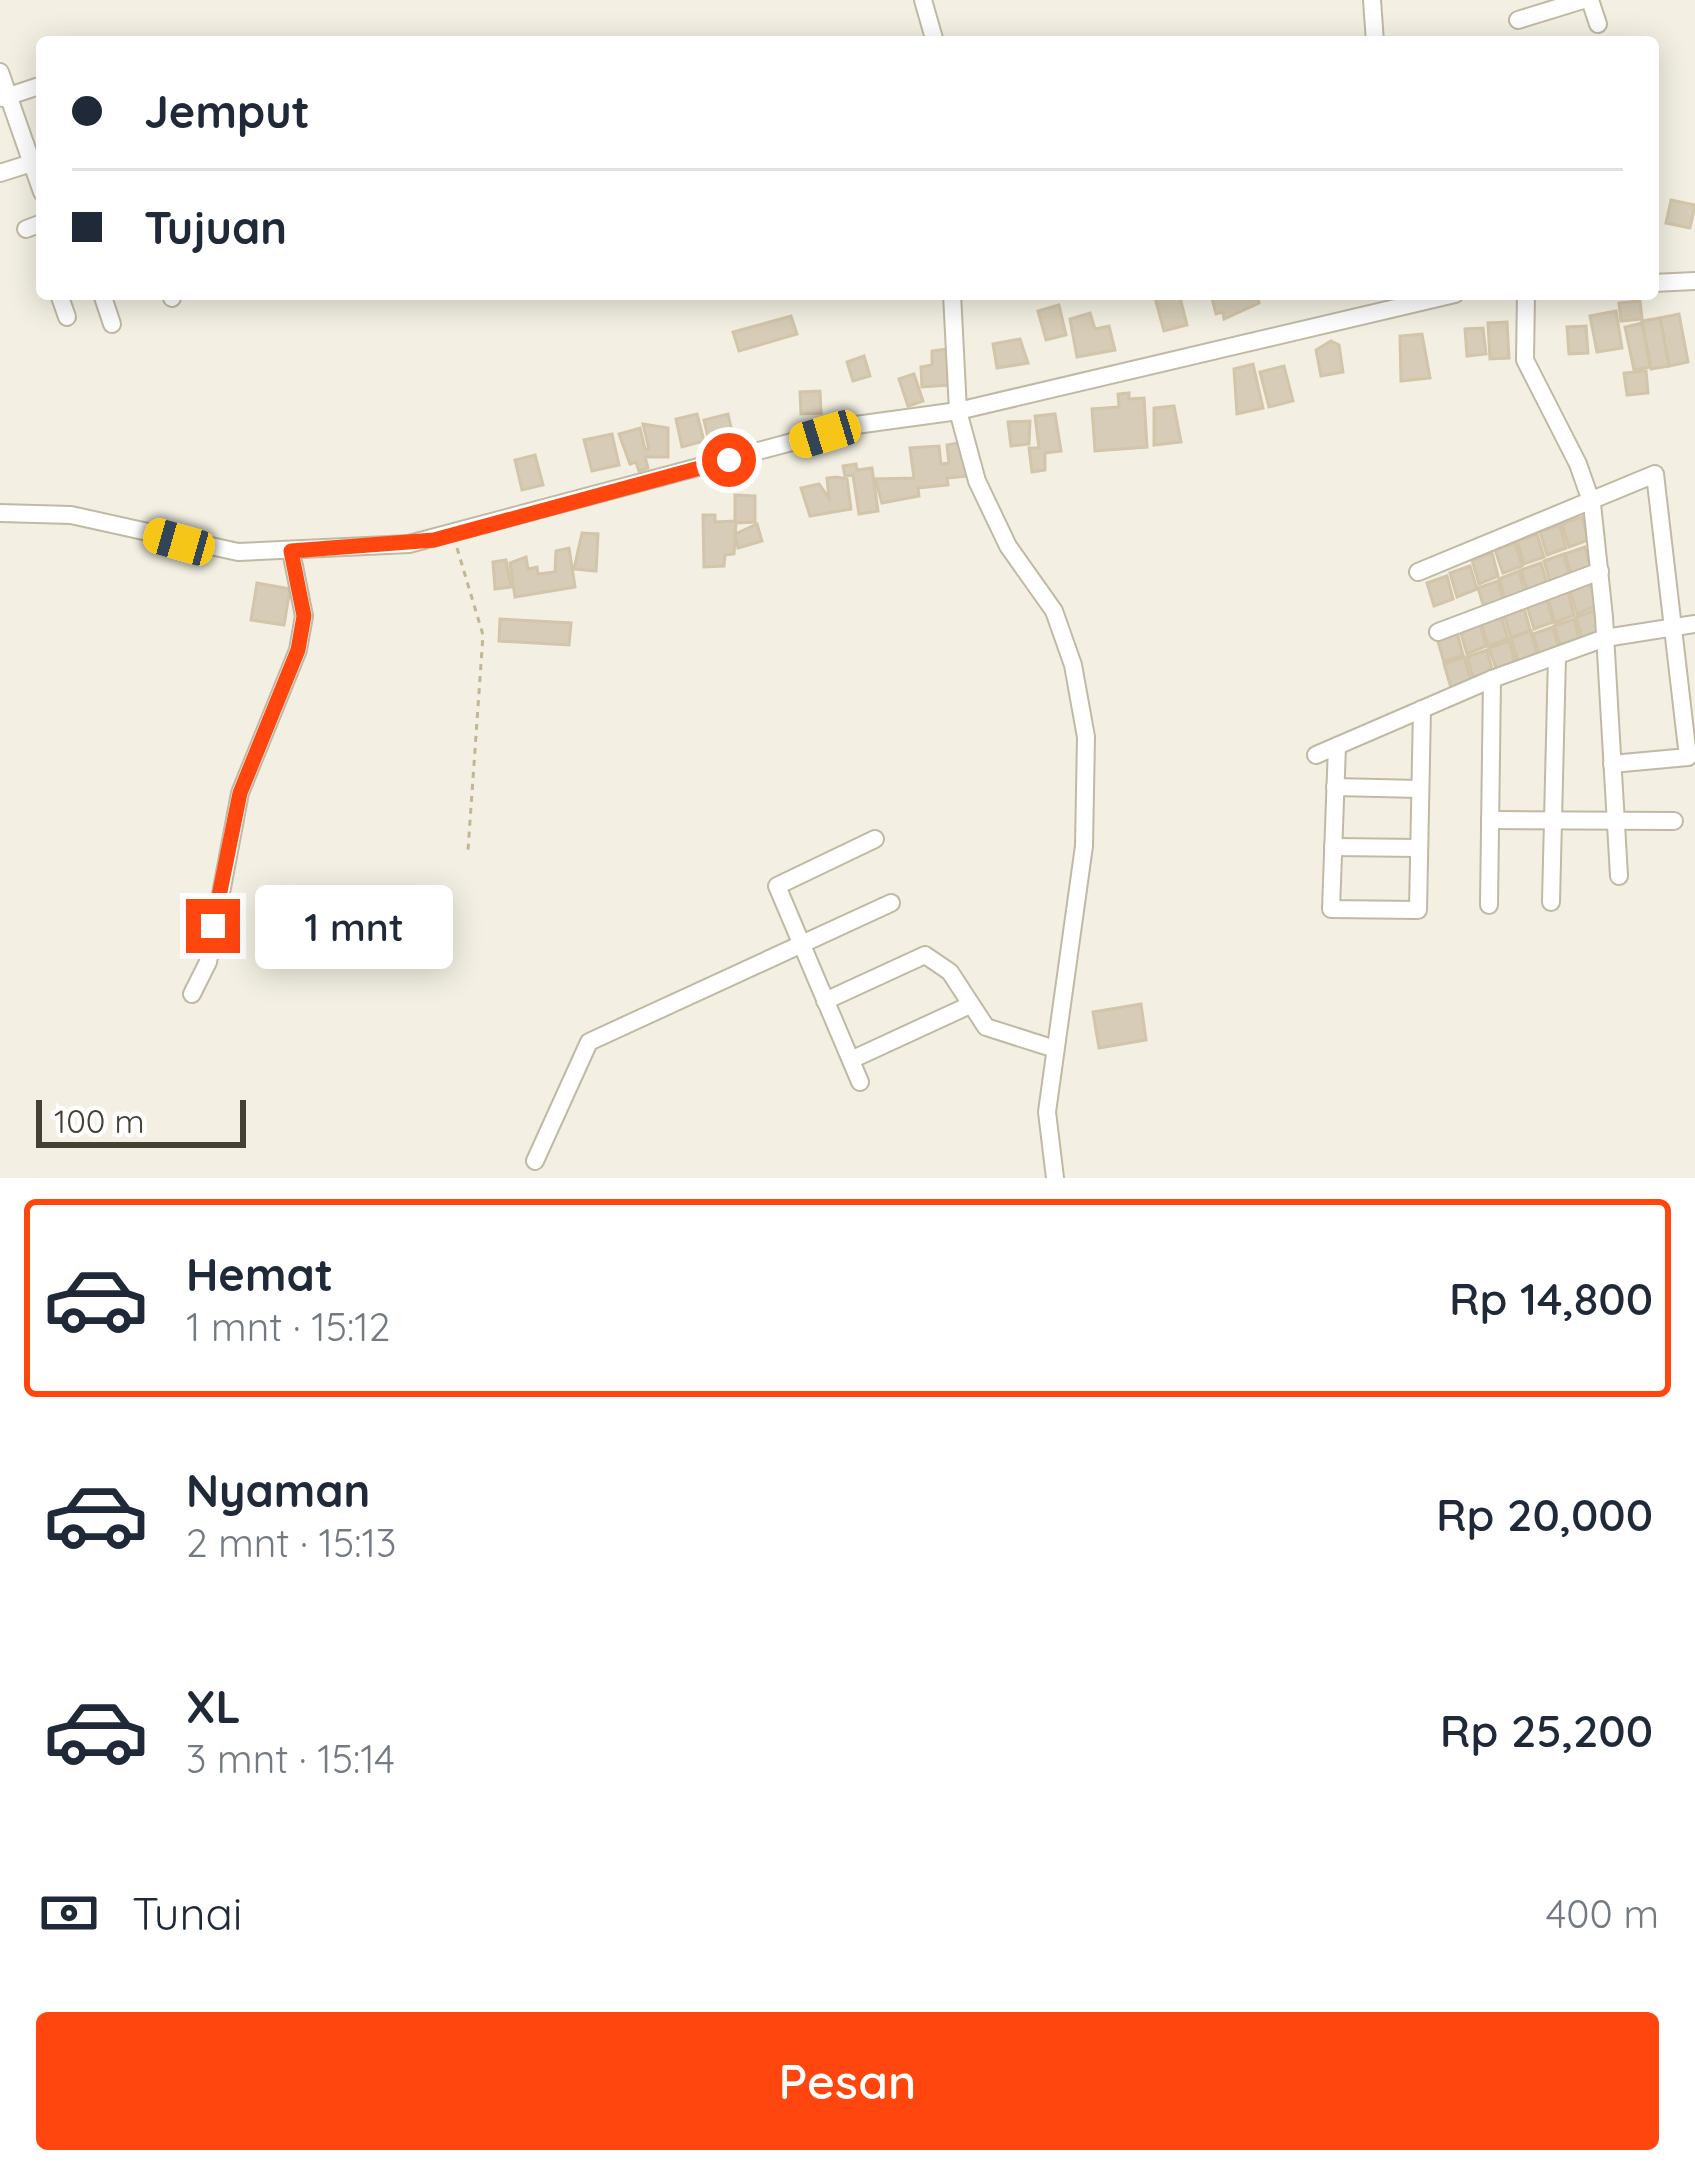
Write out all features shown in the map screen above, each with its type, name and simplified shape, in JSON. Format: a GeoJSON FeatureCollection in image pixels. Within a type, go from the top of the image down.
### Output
{"type":"FeatureCollection","features":[{"type":"Feature","properties":{"kind":"street"},"geometry":{"type":"LineString","coordinates":[[922,0],[933,36]]}},
{"type":"Feature","properties":{"kind":"street"},"geometry":{"type":"LineString","coordinates":[[1372,0],[1375,36]]}},
{"type":"Feature","properties":{"kind":"street"},"geometry":{"type":"LineString","coordinates":[[1518,20],[1586,0],[1598,23]]}},
{"type":"Feature","properties":{"kind":"street"},"geometry":{"type":"LineString","coordinates":[[0,72],[4,98],[36,159]]}},
{"type":"Feature","properties":{"kind":"street"},"geometry":{"type":"LineString","coordinates":[[4,98],[36,87]]}},
{"type":"Feature","properties":{"kind":"street"},"geometry":{"type":"LineString","coordinates":[[0,173],[36,161]]}},
{"type":"Feature","properties":{"kind":"street"},"geometry":{"type":"LineString","coordinates":[[1659,283],[1695,281]]}},
{"type":"Feature","properties":{"kind":"street"},"geometry":{"type":"LineString","coordinates":[[61,300],[67,317]]}},
{"type":"Feature","properties":{"kind":"street"},"geometry":{"type":"LineString","coordinates":[[104,300],[112,325]]}},
{"type":"Feature","properties":{"kind":"street"},"geometry":{"type":"LineString","coordinates":[[952,300],[958,411],[995,524],[1054,611],[1064,636],[1086,737],[1084,846],[1047,1112],[1054,1178]]}},
{"type":"Feature","properties":{"kind":"street"},"geometry":{"type":"LineString","coordinates":[[0,513],[51,512],[202,548],[362,549],[454,534],[856,425],[958,411],[1393,300]]}},
{"type":"Feature","properties":{"kind":"street"},"geometry":{"type":"LineString","coordinates":[[1526,300],[1525,359],[1578,464],[1592,504],[1619,876]]}},
{"type":"Feature","properties":{"kind":"street"},"geometry":{"type":"LineString","coordinates":[[1418,572],[1592,504],[1655,474],[1688,757],[1612,764]]}},
{"type":"Feature","properties":{"kind":"street"},"geometry":{"type":"LineString","coordinates":[[192,994],[208,962],[240,793],[298,650],[304,616],[291,551]]}},
{"type":"Feature","properties":{"kind":"street"},"geometry":{"type":"LineString","coordinates":[[1438,632],[1600,571]]}},
{"type":"Feature","properties":{"kind":"street"},"geometry":{"type":"LineString","coordinates":[[1316,755],[1492,679],[1605,638],[1695,625]]}},
{"type":"Feature","properties":{"kind":"street"},"geometry":{"type":"LineString","coordinates":[[1551,902],[1557,656]]}},
{"type":"Feature","properties":{"kind":"street"},"geometry":{"type":"LineString","coordinates":[[1489,905],[1492,679]]}},
{"type":"Feature","properties":{"kind":"street"},"geometry":{"type":"LineString","coordinates":[[1337,746],[1330,909],[1418,910],[1422,709]]}},
{"type":"Feature","properties":{"kind":"street"},"geometry":{"type":"LineString","coordinates":[[1335,787],[1420,789]]}},
{"type":"Feature","properties":{"kind":"street"},"geometry":{"type":"LineString","coordinates":[[1490,820],[1674,820]]}},
{"type":"Feature","properties":{"kind":"street"},"geometry":{"type":"LineString","coordinates":[[860,1082],[777,886],[875,839]]}},
{"type":"Feature","properties":{"kind":"street"},"geometry":{"type":"LineString","coordinates":[[1333,847],[1419,848]]}},
{"type":"Feature","properties":{"kind":"street"},"geometry":{"type":"LineString","coordinates":[[535,1161],[589,1042],[891,903]]}},
{"type":"Feature","properties":{"kind":"street"},"geometry":{"type":"LineString","coordinates":[[824,1001],[925,956],[950,972],[986,1027],[1055,1048]]}},
{"type":"Feature","properties":{"kind":"street"},"geometry":{"type":"LineString","coordinates":[[853,1060],[970,1005]]}},
{"type":"Feature","properties":{"kind":"path"},"geometry":{"type":"LineString","coordinates":[[454,534],[483,635],[468,850]]}},
{"type":"Feature","properties":{"kind":"building"},"geometry":{"type":"Polygon","coordinates":[[[1671,200],[1695,205],[1690,228],[1666,223],[1671,200]]]}},
{"type":"Feature","properties":{"kind":"building"},"geometry":{"type":"Polygon","coordinates":[[[1156,300],[1181,300],[1187,325],[1164,331],[1156,300]]]}},
{"type":"Feature","properties":{"kind":"building"},"geometry":{"type":"Polygon","coordinates":[[[1212,300],[1259,303],[1224,319],[1223,312],[1216,314],[1212,300]]]}},
{"type":"Feature","properties":{"kind":"building"},"geometry":{"type":"Polygon","coordinates":[[[1640,301],[1642,319],[1621,321],[1619,303],[1640,301]]]}},
{"type":"Feature","properties":{"kind":"building"},"geometry":{"type":"Polygon","coordinates":[[[1059,305],[1066,335],[1046,340],[1038,311],[1059,305]]]}},
{"type":"Feature","properties":{"kind":"building"},"geometry":{"type":"Polygon","coordinates":[[[1616,311],[1622,348],[1597,352],[1590,316],[1616,311]]]}},
{"type":"Feature","properties":{"kind":"building"},"geometry":{"type":"Polygon","coordinates":[[[1090,313],[1095,329],[1109,326],[1115,350],[1077,357],[1070,319],[1090,313]]]}},
{"type":"Feature","properties":{"kind":"building"},"geometry":{"type":"Polygon","coordinates":[[[1679,314],[1688,362],[1669,366],[1660,318],[1679,314]]]}},
{"type":"Feature","properties":{"kind":"building"},"geometry":{"type":"Polygon","coordinates":[[[791,316],[797,334],[739,351],[733,332],[791,316]]]}},
{"type":"Feature","properties":{"kind":"building"},"geometry":{"type":"Polygon","coordinates":[[[1660,318],[1669,366],[1651,369],[1642,321],[1660,318]]]}},
{"type":"Feature","properties":{"kind":"building"},"geometry":{"type":"Polygon","coordinates":[[[1507,322],[1509,358],[1490,359],[1488,323],[1507,322]]]}},
{"type":"Feature","properties":{"kind":"building"},"geometry":{"type":"Polygon","coordinates":[[[1642,323],[1650,367],[1634,370],[1625,327],[1642,323]]]}},
{"type":"Feature","properties":{"kind":"building"},"geometry":{"type":"Polygon","coordinates":[[[1586,326],[1588,353],[1569,354],[1567,327],[1586,326]]]}},
{"type":"Feature","properties":{"kind":"building"},"geometry":{"type":"Polygon","coordinates":[[[1483,328],[1486,354],[1467,356],[1465,329],[1483,328]]]}},
{"type":"Feature","properties":{"kind":"building"},"geometry":{"type":"Polygon","coordinates":[[[1422,334],[1430,378],[1401,381],[1400,336],[1422,334]]]}},
{"type":"Feature","properties":{"kind":"building"},"geometry":{"type":"Polygon","coordinates":[[[1020,339],[1028,363],[997,368],[993,344],[1020,339]]]}},
{"type":"Feature","properties":{"kind":"building"},"geometry":{"type":"Polygon","coordinates":[[[1331,341],[1339,345],[1343,372],[1321,376],[1316,350],[1331,341]]]}},
{"type":"Feature","properties":{"kind":"building"},"geometry":{"type":"Polygon","coordinates":[[[947,349],[949,385],[922,387],[921,367],[932,365],[932,351],[947,349]]]}},
{"type":"Feature","properties":{"kind":"building"},"geometry":{"type":"Polygon","coordinates":[[[864,356],[870,376],[853,381],[847,362],[864,356]]]}},
{"type":"Feature","properties":{"kind":"building"},"geometry":{"type":"Polygon","coordinates":[[[1253,364],[1263,408],[1237,414],[1234,369],[1253,364]]]}},
{"type":"Feature","properties":{"kind":"building"},"geometry":{"type":"Polygon","coordinates":[[[1284,366],[1293,401],[1269,407],[1260,372],[1284,366]]]}},
{"type":"Feature","properties":{"kind":"building"},"geometry":{"type":"Polygon","coordinates":[[[1646,371],[1648,393],[1627,395],[1624,373],[1646,371]]]}},
{"type":"Feature","properties":{"kind":"building"},"geometry":{"type":"Polygon","coordinates":[[[914,374],[923,401],[908,406],[899,379],[914,374]]]}},
{"type":"Feature","properties":{"kind":"building"},"geometry":{"type":"Polygon","coordinates":[[[820,391],[821,413],[801,414],[800,392],[820,391]]]}},
{"type":"Feature","properties":{"kind":"building"},"geometry":{"type":"Polygon","coordinates":[[[1129,393],[1129,399],[1144,398],[1147,447],[1095,451],[1092,409],[1119,407],[1118,394],[1129,393]]]}},
{"type":"Feature","properties":{"kind":"building"},"geometry":{"type":"Polygon","coordinates":[[[1174,406],[1181,442],[1154,445],[1154,408],[1174,406]]]}},
{"type":"Feature","properties":{"kind":"building"},"geometry":{"type":"Polygon","coordinates":[[[697,414],[704,441],[682,447],[676,419],[697,414]]]}},
{"type":"Feature","properties":{"kind":"building"},"geometry":{"type":"Polygon","coordinates":[[[728,414],[735,445],[711,450],[704,420],[728,414]]]}},
{"type":"Feature","properties":{"kind":"building"},"geometry":{"type":"Polygon","coordinates":[[[1055,414],[1061,451],[1045,453],[1045,470],[1032,472],[1029,448],[1039,448],[1035,416],[1055,414]]]}},
{"type":"Feature","properties":{"kind":"building"},"geometry":{"type":"Polygon","coordinates":[[[1030,421],[1029,444],[1011,446],[1008,422],[1030,421]]]}},
{"type":"Feature","properties":{"kind":"building"},"geometry":{"type":"Polygon","coordinates":[[[643,424],[668,428],[668,457],[645,457],[648,468],[639,471],[636,462],[630,464],[619,434],[640,428],[645,449],[649,449],[643,424]]]}},
{"type":"Feature","properties":{"kind":"building"},"geometry":{"type":"Polygon","coordinates":[[[612,434],[619,465],[592,471],[584,440],[612,434]]]}},
{"type":"Feature","properties":{"kind":"building"},"geometry":{"type":"Polygon","coordinates":[[[947,445],[968,447],[969,476],[947,478],[948,485],[918,488],[919,496],[882,503],[875,479],[914,478],[910,448],[939,446],[941,464],[949,463],[947,445]]]}},
{"type":"Feature","properties":{"kind":"building"},"geometry":{"type":"Polygon","coordinates":[[[535,455],[543,485],[522,490],[515,460],[535,455]]]}},
{"type":"Feature","properties":{"kind":"building"},"geometry":{"type":"Polygon","coordinates":[[[856,464],[857,470],[872,468],[878,511],[859,514],[853,475],[845,476],[843,466],[856,464]]]}},
{"type":"Feature","properties":{"kind":"building"},"geometry":{"type":"Polygon","coordinates":[[[827,478],[847,479],[851,509],[810,516],[801,488],[819,484],[829,498],[827,478]]]}},
{"type":"Feature","properties":{"kind":"building"},"geometry":{"type":"Polygon","coordinates":[[[735,495],[755,496],[755,522],[736,523],[734,554],[725,555],[724,566],[704,567],[703,515],[715,515],[715,522],[735,521],[735,495]]]}},
{"type":"Feature","properties":{"kind":"building"},"geometry":{"type":"Polygon","coordinates":[[[1582,517],[1588,540],[1569,547],[1562,524],[1582,517]]]}},
{"type":"Feature","properties":{"kind":"building"},"geometry":{"type":"Polygon","coordinates":[[[757,524],[762,541],[738,548],[735,534],[757,524]]]}},
{"type":"Feature","properties":{"kind":"building"},"geometry":{"type":"Polygon","coordinates":[[[1560,525],[1566,548],[1547,555],[1540,532],[1560,525]]]}},
{"type":"Feature","properties":{"kind":"building"},"geometry":{"type":"Polygon","coordinates":[[[582,533],[598,534],[596,571],[574,569],[582,533]]]}},
{"type":"Feature","properties":{"kind":"building"},"geometry":{"type":"Polygon","coordinates":[[[1537,534],[1544,557],[1524,564],[1517,541],[1537,534]]]}},
{"type":"Feature","properties":{"kind":"building"},"geometry":{"type":"Polygon","coordinates":[[[1515,543],[1522,566],[1503,573],[1495,550],[1515,543]]]}},
{"type":"Feature","properties":{"kind":"building"},"geometry":{"type":"Polygon","coordinates":[[[1585,547],[1591,570],[1572,577],[1565,554],[1585,547]]]}},
{"type":"Feature","properties":{"kind":"building"},"geometry":{"type":"Polygon","coordinates":[[[569,548],[575,587],[515,597],[510,563],[526,557],[528,569],[537,567],[538,574],[555,572],[556,551],[569,548]]]}},
{"type":"Feature","properties":{"kind":"building"},"geometry":{"type":"Polygon","coordinates":[[[1492,553],[1498,576],[1479,584],[1472,560],[1492,553]]]}},
{"type":"Feature","properties":{"kind":"building"},"geometry":{"type":"Polygon","coordinates":[[[1564,554],[1570,577],[1551,585],[1544,561],[1564,554]]]}},
{"type":"Feature","properties":{"kind":"building"},"geometry":{"type":"Polygon","coordinates":[[[506,560],[511,587],[495,589],[493,562],[506,560]]]}},
{"type":"Feature","properties":{"kind":"building"},"geometry":{"type":"Polygon","coordinates":[[[1541,563],[1548,586],[1528,593],[1521,570],[1541,563]]]}},
{"type":"Feature","properties":{"kind":"building"},"geometry":{"type":"Polygon","coordinates":[[[1470,566],[1477,589],[1457,597],[1450,573],[1470,566]]]}},
{"type":"Feature","properties":{"kind":"building"},"geometry":{"type":"Polygon","coordinates":[[[1519,571],[1525,594],[1506,602],[1499,579],[1519,571]]]}},
{"type":"Feature","properties":{"kind":"building"},"geometry":{"type":"Polygon","coordinates":[[[1447,576],[1453,599],[1434,606],[1427,583],[1447,576]]]}},
{"type":"Feature","properties":{"kind":"building"},"geometry":{"type":"Polygon","coordinates":[[[1498,581],[1504,604],[1485,611],[1478,588],[1498,581]]]}},
{"type":"Feature","properties":{"kind":"building"},"geometry":{"type":"Polygon","coordinates":[[[257,583],[290,589],[284,625],[251,620],[257,583]]]}},
{"type":"Feature","properties":{"kind":"building"},"geometry":{"type":"Polygon","coordinates":[[[1590,583],[1596,606],[1577,614],[1570,590],[1590,583]]]}},
{"type":"Feature","properties":{"kind":"building"},"geometry":{"type":"Polygon","coordinates":[[[1568,592],[1574,615],[1555,623],[1548,599],[1568,592]]]}},
{"type":"Feature","properties":{"kind":"building"},"geometry":{"type":"Polygon","coordinates":[[[1547,599],[1553,622],[1534,629],[1527,606],[1547,599]]]}},
{"type":"Feature","properties":{"kind":"building"},"geometry":{"type":"Polygon","coordinates":[[[1524,608],[1530,630],[1511,638],[1504,614],[1524,608]]]}},
{"type":"Feature","properties":{"kind":"building"},"geometry":{"type":"Polygon","coordinates":[[[1596,610],[1602,633],[1583,641],[1576,617],[1596,610]]]}},
{"type":"Feature","properties":{"kind":"building"},"geometry":{"type":"Polygon","coordinates":[[[1501,615],[1508,639],[1488,646],[1481,623],[1501,615]]]}},
{"type":"Feature","properties":{"kind":"building"},"geometry":{"type":"Polygon","coordinates":[[[500,619],[571,623],[569,645],[499,641],[500,619]]]}},
{"type":"Feature","properties":{"kind":"building"},"geometry":{"type":"Polygon","coordinates":[[[1574,619],[1580,642],[1561,649],[1554,626],[1574,619]]]}},
{"type":"Feature","properties":{"kind":"building"},"geometry":{"type":"Polygon","coordinates":[[[1480,623],[1486,646],[1467,654],[1460,630],[1480,623]]]}},
{"type":"Feature","properties":{"kind":"building"},"geometry":{"type":"Polygon","coordinates":[[[1553,627],[1559,650],[1540,657],[1533,634],[1553,627]]]}},
{"type":"Feature","properties":{"kind":"building"},"geometry":{"type":"Polygon","coordinates":[[[1531,631],[1537,654],[1518,662],[1511,638],[1531,631]]]}},
{"type":"Feature","properties":{"kind":"building"},"geometry":{"type":"Polygon","coordinates":[[[1457,632],[1463,655],[1444,662],[1437,638],[1457,632]]]}},
{"type":"Feature","properties":{"kind":"building"},"geometry":{"type":"Polygon","coordinates":[[[1509,641],[1516,664],[1497,671],[1489,648],[1509,641]]]}},
{"type":"Feature","properties":{"kind":"building"},"geometry":{"type":"Polygon","coordinates":[[[1487,650],[1493,673],[1474,681],[1467,657],[1487,650]]]}},
{"type":"Feature","properties":{"kind":"building"},"geometry":{"type":"Polygon","coordinates":[[[1464,657],[1471,680],[1451,688],[1444,664],[1464,657]]]}},
{"type":"Feature","properties":{"kind":"building"},"geometry":{"type":"Polygon","coordinates":[[[1141,1004],[1146,1040],[1099,1048],[1093,1012],[1141,1004]]]}},
{"type":"Feature","properties":{"kind":"route"},"geometry":{"type":"LineString","coordinates":[[213,926],[240,793],[298,650],[304,616],[291,551],[434,540],[729,460]]}}]}
